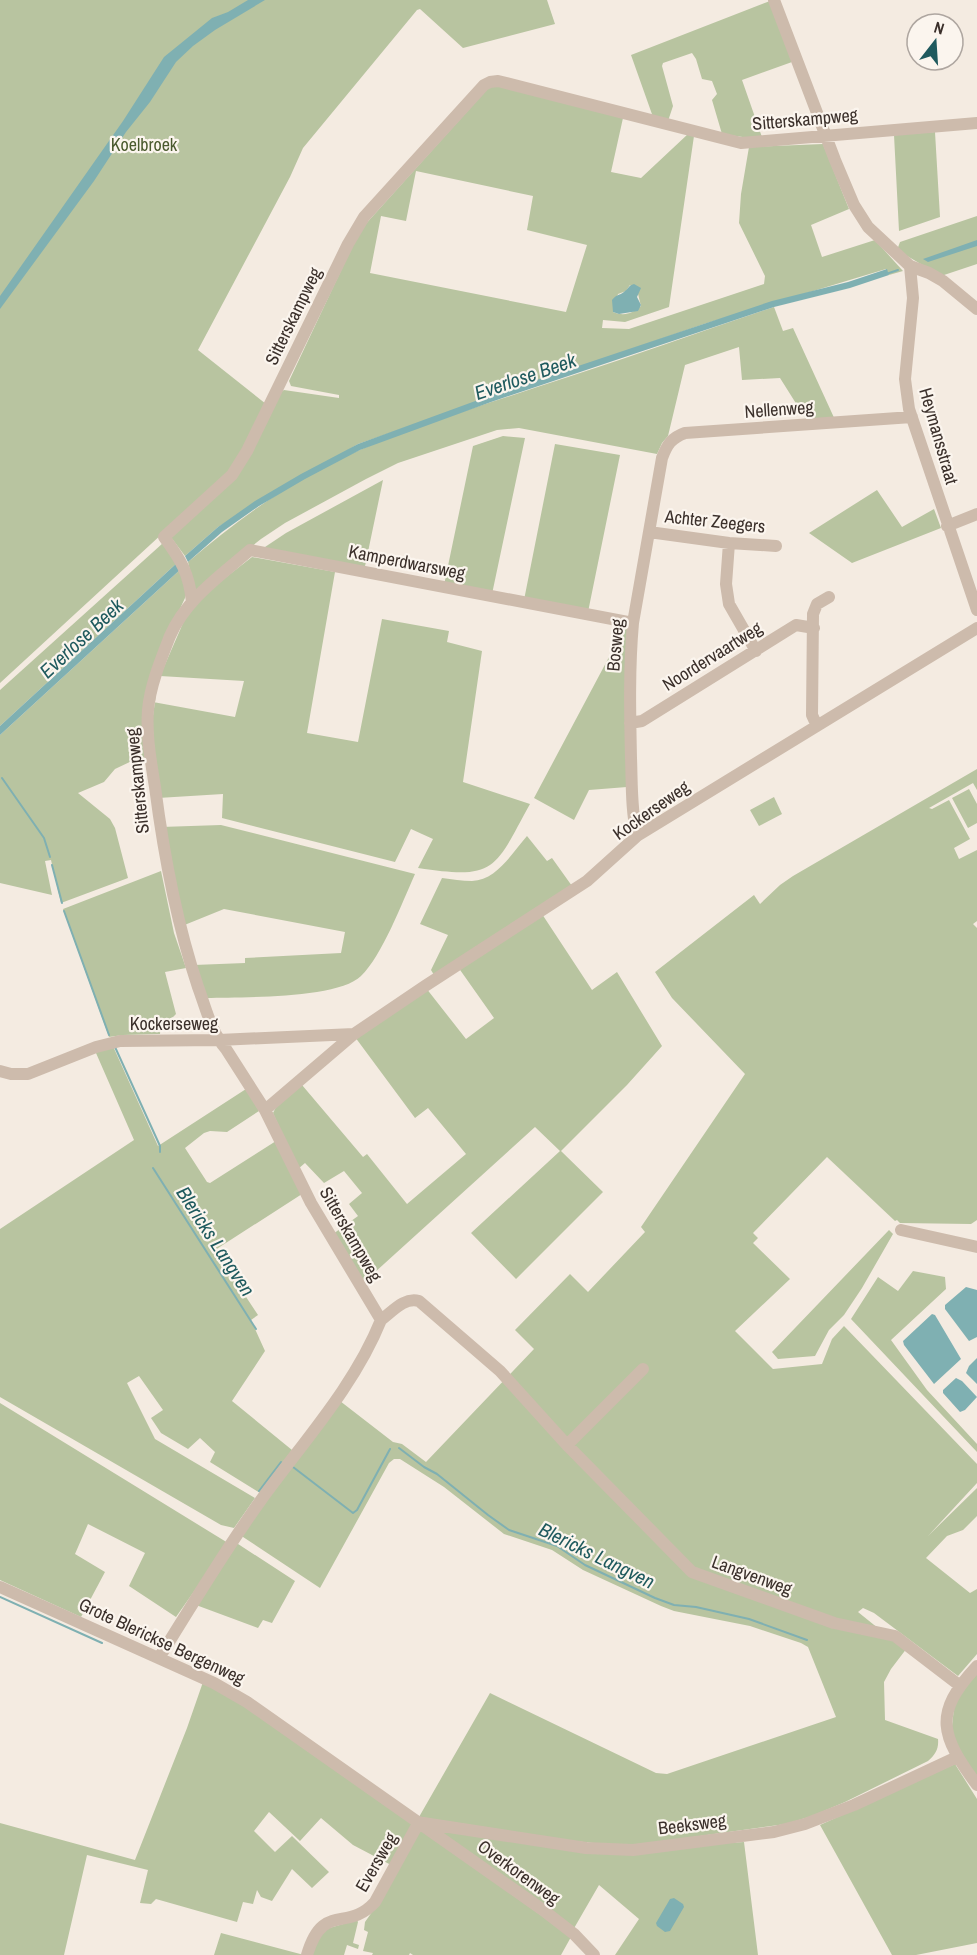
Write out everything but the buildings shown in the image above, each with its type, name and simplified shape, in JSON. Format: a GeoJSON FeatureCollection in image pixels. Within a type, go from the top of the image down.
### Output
{"type":"FeatureCollection","features":[{"type":"Feature","properties":{"kind":"street"},"geometry":{"type":"LineString","coordinates":[[774,0],[854,205],[868,227],[910,266],[943,281],[977,309]]}},
{"type":"Feature","properties":{"kind":"street","name":"Sitterskampweg"},"geometry":{"type":"LineString","coordinates":[[381,1320],[311,1203],[265,1110],[219,1041],[186,949],[165,865],[150,749],[148,711],[152,690],[170,637],[180,617],[192,602],[186,569],[164,537],[232,475],[247,451],[348,244],[364,217],[484,85],[498,81],[741,143],[977,123]]}},
{"type":"Feature","properties":{"kind":"street","name":"Heymansstraat"},"geometry":{"type":"LineString","coordinates":[[910,266],[913,298],[904,379],[909,409],[977,610]]}},
{"type":"Feature","properties":{"kind":"street","name":"Nellenweg"},"geometry":{"type":"LineString","coordinates":[[662,458],[667,446],[675,436],[685,433],[912,417]]}},
{"type":"Feature","properties":{"kind":"street","name":"Bosweg"},"geometry":{"type":"LineString","coordinates":[[637,836],[633,817],[630,668],[633,623],[662,458]]}},
{"type":"Feature","properties":{"kind":"street"},"geometry":{"type":"LineString","coordinates":[[947,526],[977,514]]}},
{"type":"Feature","properties":{"kind":"street","name":"Achter Zeegers"},"geometry":{"type":"LineString","coordinates":[[649,532],[729,543],[776,546]]}},
{"type":"Feature","properties":{"kind":"street"},"geometry":{"type":"LineString","coordinates":[[729,543],[726,584],[729,604],[756,651]]}},
{"type":"Feature","properties":{"kind":"street","name":"Kamperdwarsweg"},"geometry":{"type":"LineString","coordinates":[[192,602],[250,550],[633,623]]}},
{"type":"Feature","properties":{"kind":"street"},"geometry":{"type":"LineString","coordinates":[[817,726],[812,715],[813,614],[816,604],[829,597]]}},
{"type":"Feature","properties":{"kind":"street","name":"Noordervaartweg"},"geometry":{"type":"LineString","coordinates":[[630,723],[642,721],[796,625],[814,628]]}},
{"type":"Feature","properties":{"kind":"street","name":"Kockerseweg"},"geometry":{"type":"LineString","coordinates":[[265,1110],[354,1034],[587,881],[637,836],[977,628]]}},
{"type":"Feature","properties":{"kind":"street","name":"Kockerseweg"},"geometry":{"type":"LineString","coordinates":[[0,1071],[11,1074],[28,1074],[96,1047],[120,1041],[219,1041],[354,1034]]}},
{"type":"Feature","properties":{"kind":"street"},"geometry":{"type":"LineString","coordinates":[[901,1230],[977,1247]]}},
{"type":"Feature","properties":{"kind":"street","name":"Langvenweg"},"geometry":{"type":"LineString","coordinates":[[381,1320],[406,1301],[419,1300],[500,1371],[567,1444],[692,1572],[834,1623],[896,1636],[959,1685]]}},
{"type":"Feature","properties":{"kind":"street"},"geometry":{"type":"LineString","coordinates":[[159,1658],[237,1535],[328,1411],[370,1346],[381,1320]]}},
{"type":"Feature","properties":{"kind":"street"},"geometry":{"type":"LineString","coordinates":[[567,1444],[644,1369]]}},
{"type":"Feature","properties":{"kind":"street","name":"Grote Blerickse Bergenweg"},"geometry":{"type":"LineString","coordinates":[[0,1587],[214,1683],[247,1702],[419,1822]]}},
{"type":"Feature","properties":{"kind":"street"},"geometry":{"type":"LineString","coordinates":[[977,1666],[959,1685],[946,1718],[947,1736],[957,1757],[977,1785]]}},
{"type":"Feature","properties":{"kind":"street","name":"Beeksweg"},"geometry":{"type":"LineString","coordinates":[[419,1822],[586,1848],[633,1850],[774,1832],[805,1824],[854,1805],[957,1757]]}},
{"type":"Feature","properties":{"kind":"street","name":"Eversweg"},"geometry":{"type":"LineString","coordinates":[[307,1955],[312,1938],[320,1927],[328,1922],[357,1916],[367,1911],[375,1902],[419,1822]]}},
{"type":"Feature","properties":{"kind":"street","name":"Overkorenweg"},"geometry":{"type":"LineString","coordinates":[[419,1822],[543,1910],[574,1934],[594,1955]]}},
{"type":"Feature","properties":{"kind":"green space","name":"Koelbroek"},"geometry":{"type":"Polygon","coordinates":[[[0,0],[547,0],[555,24],[463,48],[420,9],[417,10],[303,148],[290,177],[198,350],[266,404],[246,445],[226,475],[0,683],[0,0]]]}},
{"type":"Feature","properties":{"kind":"green space"},"geometry":{"type":"Polygon","coordinates":[[[770,1],[792,62],[742,80],[763,140],[722,134],[712,100],[717,94],[712,81],[702,79],[692,53],[663,63],[673,106],[668,121],[653,117],[631,55],[770,1]]]}},
{"type":"Feature","properties":{"kind":"green space"},"geometry":{"type":"Polygon","coordinates":[[[490,86],[503,86],[623,118],[611,172],[641,178],[688,134],[694,136],[669,307],[625,322],[603,320],[602,328],[629,329],[764,284],[765,276],[739,223],[741,194],[749,147],[823,144],[849,209],[811,225],[822,257],[875,240],[903,271],[889,275],[886,269],[704,324],[358,444],[218,527],[185,556],[170,536],[228,484],[278,394],[284,390],[339,398],[339,395],[291,386],[289,381],[363,227],[490,86]],[[416,171],[406,221],[381,216],[370,273],[566,312],[587,245],[527,230],[533,196],[416,171]],[[630,285],[626,291],[618,294],[613,312],[628,314],[641,306],[638,294],[630,285]]]}},
{"type":"Feature","properties":{"kind":"green space"},"geometry":{"type":"Polygon","coordinates":[[[935,132],[940,217],[899,231],[894,135],[935,132]]]}},
{"type":"Feature","properties":{"kind":"green space"},"geometry":{"type":"Polygon","coordinates":[[[977,216],[977,264],[941,276],[897,250],[900,242],[977,216]]]}},
{"type":"Feature","properties":{"kind":"green space"},"geometry":{"type":"Polygon","coordinates":[[[774,307],[783,331],[793,328],[836,422],[809,424],[780,378],[742,380],[739,347],[685,365],[668,436],[657,454],[519,428],[497,430],[398,463],[366,479],[285,523],[261,539],[195,592],[188,562],[270,499],[338,460],[438,420],[774,307]]]}},
{"type":"Feature","properties":{"kind":"green space"},"geometry":{"type":"Polygon","coordinates":[[[503,436],[525,438],[492,594],[444,585],[473,446],[503,436]]]}},
{"type":"Feature","properties":{"kind":"green space"},"geometry":{"type":"Polygon","coordinates":[[[555,444],[620,455],[588,612],[524,600],[555,444]]]}},
{"type":"Feature","properties":{"kind":"green space"},"geometry":{"type":"Polygon","coordinates":[[[383,480],[364,571],[259,551],[286,533],[383,480]]]}},
{"type":"Feature","properties":{"kind":"green space"},"geometry":{"type":"Polygon","coordinates":[[[877,490],[902,527],[934,509],[941,528],[852,563],[809,533],[877,490]]]}},
{"type":"Feature","properties":{"kind":"green space"},"geometry":{"type":"Polygon","coordinates":[[[163,543],[178,562],[0,726],[0,690],[163,543]]]}},
{"type":"Feature","properties":{"kind":"green space"},"geometry":{"type":"Polygon","coordinates":[[[252,557],[335,572],[307,733],[358,742],[382,619],[449,631],[447,642],[482,651],[463,782],[530,804],[500,856],[490,865],[479,870],[464,872],[418,868],[433,839],[411,829],[395,862],[222,818],[223,794],[158,798],[153,702],[235,717],[244,681],[160,676],[187,614],[207,592],[252,557]]]}},
{"type":"Feature","properties":{"kind":"green space"},"geometry":{"type":"Polygon","coordinates":[[[182,568],[187,588],[185,598],[163,645],[147,758],[134,760],[115,769],[104,782],[78,793],[110,819],[115,828],[128,878],[61,903],[51,860],[45,861],[52,895],[0,883],[0,735],[182,568]]]}},
{"type":"Feature","properties":{"kind":"green space"},"geometry":{"type":"Polygon","coordinates":[[[625,627],[628,627],[627,787],[589,790],[574,820],[534,798],[625,627]]]}},
{"type":"Feature","properties":{"kind":"green space"},"geometry":{"type":"Polygon","coordinates":[[[977,769],[977,790],[973,783],[929,808],[932,809],[949,800],[970,839],[954,848],[959,859],[977,850],[977,921],[973,924],[977,928],[977,1220],[971,1224],[900,1223],[895,1221],[827,1157],[753,1233],[758,1238],[753,1243],[790,1279],[735,1331],[773,1369],[822,1364],[832,1339],[844,1326],[977,1464],[977,1483],[928,1536],[977,1488],[977,1516],[963,1530],[947,1536],[926,1558],[970,1593],[977,1589],[977,1654],[958,1676],[874,1613],[863,1608],[858,1612],[907,1648],[884,1682],[885,1720],[938,1739],[936,1751],[928,1761],[812,1816],[786,1824],[636,1845],[574,1841],[419,1817],[490,1693],[656,1773],[667,1774],[836,1717],[808,1647],[750,1626],[674,1611],[583,1570],[552,1550],[504,1534],[444,1487],[400,1459],[394,1459],[389,1463],[320,1588],[240,1535],[340,1401],[393,1442],[402,1444],[426,1462],[534,1349],[515,1330],[570,1274],[588,1292],[645,1232],[641,1227],[745,1074],[672,998],[655,972],[754,895],[760,904],[793,876],[977,769]]]}},
{"type":"Feature","properties":{"kind":"green space"},"geometry":{"type":"Polygon","coordinates":[[[969,789],[977,804],[977,823],[968,828],[952,798],[969,789]]]}},
{"type":"Feature","properties":{"kind":"green space"},"geometry":{"type":"Polygon","coordinates":[[[774,797],[782,814],[759,826],[750,810],[774,797]]]}},
{"type":"Feature","properties":{"kind":"green space"},"geometry":{"type":"Polygon","coordinates":[[[221,825],[415,874],[384,943],[361,976],[349,984],[311,993],[207,998],[194,965],[245,963],[245,958],[341,953],[345,932],[224,909],[182,926],[161,827],[221,825]]]}},
{"type":"Feature","properties":{"kind":"green space"},"geometry":{"type":"Polygon","coordinates":[[[527,836],[547,861],[552,858],[572,886],[434,975],[431,970],[448,935],[420,924],[442,878],[472,881],[489,876],[503,864],[527,836]]]}},
{"type":"Feature","properties":{"kind":"green space"},"geometry":{"type":"Polygon","coordinates":[[[161,871],[174,933],[186,968],[165,972],[176,1014],[161,1023],[160,1034],[109,1037],[63,909],[161,871]]]}},
{"type":"Feature","properties":{"kind":"green space"},"geometry":{"type":"Polygon","coordinates":[[[542,914],[592,990],[617,972],[662,1046],[627,1085],[561,1151],[603,1192],[516,1279],[471,1233],[560,1151],[535,1127],[363,1283],[333,1234],[358,1216],[349,1204],[362,1193],[344,1171],[324,1183],[305,1163],[298,1169],[273,1113],[276,1107],[302,1085],[363,1157],[367,1154],[407,1204],[466,1154],[428,1108],[415,1118],[355,1037],[426,988],[466,1039],[494,1018],[458,967],[542,914]]]}},
{"type":"Feature","properties":{"kind":"green space"},"geometry":{"type":"Polygon","coordinates":[[[112,1044],[158,1146],[246,1089],[259,1111],[227,1132],[204,1133],[185,1148],[207,1182],[210,1183],[276,1141],[302,1194],[215,1250],[258,1315],[251,1320],[265,1351],[232,1401],[292,1450],[260,1493],[210,1462],[215,1452],[200,1438],[188,1449],[161,1433],[151,1418],[163,1410],[139,1376],[127,1383],[155,1439],[255,1498],[234,1528],[221,1525],[0,1397],[0,1229],[134,1140],[96,1053],[112,1044]]]}},
{"type":"Feature","properties":{"kind":"green space"},"geometry":{"type":"Polygon","coordinates":[[[889,1230],[893,1234],[862,1288],[844,1315],[829,1330],[815,1356],[778,1359],[772,1352],[889,1230]]]}},
{"type":"Feature","properties":{"kind":"green space"},"geometry":{"type":"Polygon","coordinates":[[[913,1271],[945,1277],[946,1289],[891,1340],[927,1390],[977,1444],[977,1452],[851,1319],[878,1277],[898,1291],[913,1271]]]}},
{"type":"Feature","properties":{"kind":"green space"},"geometry":{"type":"Polygon","coordinates":[[[0,1403],[228,1543],[176,1617],[129,1586],[145,1553],[88,1524],[75,1554],[105,1572],[81,1617],[0,1580],[0,1403]]]}},
{"type":"Feature","properties":{"kind":"green space"},"geometry":{"type":"Polygon","coordinates":[[[235,1542],[295,1581],[272,1623],[263,1620],[258,1628],[196,1605],[235,1542]]]}},
{"type":"Feature","properties":{"kind":"green space"},"geometry":{"type":"Polygon","coordinates":[[[977,1669],[977,1779],[951,1735],[955,1699],[977,1669]]]}},
{"type":"Feature","properties":{"kind":"green space"},"geometry":{"type":"Polygon","coordinates":[[[203,1682],[233,1698],[415,1824],[391,1865],[353,1845],[321,1818],[300,1841],[269,1812],[254,1831],[275,1852],[292,1836],[329,1872],[312,1888],[292,1869],[272,1901],[261,1897],[257,1890],[253,1904],[243,1902],[237,1922],[156,1899],[151,1904],[140,1903],[148,1870],[87,1855],[64,1955],[0,1955],[0,1823],[135,1860],[203,1682]]]}},
{"type":"Feature","properties":{"kind":"green space"},"geometry":{"type":"Polygon","coordinates":[[[955,1764],[977,1799],[977,1943],[916,1955],[892,1955],[820,1825],[955,1764]]]}},
{"type":"Feature","properties":{"kind":"green space"},"geometry":{"type":"Polygon","coordinates":[[[420,1828],[571,1937],[561,1955],[413,1955],[410,1953],[409,1955],[372,1955],[373,1953],[363,1951],[368,1932],[364,1930],[365,1922],[420,1828]]]}},
{"type":"Feature","properties":{"kind":"green space"},"geometry":{"type":"Polygon","coordinates":[[[438,1828],[585,1852],[744,1842],[758,1955],[615,1955],[639,1919],[599,1885],[573,1930],[440,1833],[438,1828]]]}},
{"type":"Feature","properties":{"kind":"green space"},"geometry":{"type":"Polygon","coordinates":[[[357,1920],[353,1943],[359,1945],[358,1949],[347,1945],[344,1955],[310,1955],[319,1931],[357,1920]]]}},
{"type":"Feature","properties":{"kind":"green space"},"geometry":{"type":"Polygon","coordinates":[[[221,1933],[304,1955],[214,1955],[221,1933]]]}},
{"type":"Feature","properties":{"kind":"water"},"geometry":{"type":"Polygon","coordinates":[[[248,0],[265,0],[215,30],[176,62],[94,181],[0,309],[0,296],[123,121],[164,57],[212,18],[248,0]]]}},
{"type":"Feature","properties":{"kind":"water"},"geometry":{"type":"Polygon","coordinates":[[[977,240],[977,246],[928,262],[923,259],[977,240]]]}},
{"type":"Feature","properties":{"kind":"water"},"geometry":{"type":"Polygon","coordinates":[[[887,269],[889,275],[850,288],[774,307],[491,402],[360,450],[259,506],[222,532],[188,562],[185,556],[218,527],[255,501],[358,444],[489,396],[772,301],[848,282],[887,269]]]}},
{"type":"Feature","properties":{"kind":"water"},"geometry":{"type":"Polygon","coordinates":[[[634,284],[641,288],[637,297],[641,305],[638,311],[619,314],[613,312],[612,300],[634,284]]]}},
{"type":"Feature","properties":{"kind":"water"},"geometry":{"type":"Polygon","coordinates":[[[178,562],[182,568],[0,735],[0,726],[178,562]]]}},
{"type":"Feature","properties":{"kind":"water"},"geometry":{"type":"Polygon","coordinates":[[[966,1287],[977,1290],[977,1337],[969,1341],[945,1309],[945,1305],[966,1287]]]}},
{"type":"Feature","properties":{"kind":"water"},"geometry":{"type":"Polygon","coordinates":[[[932,1314],[935,1315],[961,1359],[934,1384],[903,1341],[932,1314]]]}},
{"type":"Feature","properties":{"kind":"water"},"geometry":{"type":"Polygon","coordinates":[[[977,1358],[977,1384],[966,1373],[977,1358]]]}},
{"type":"Feature","properties":{"kind":"water"},"geometry":{"type":"Polygon","coordinates":[[[956,1378],[962,1381],[977,1397],[965,1410],[960,1412],[943,1393],[943,1390],[956,1378]]]}},
{"type":"Feature","properties":{"kind":"water"},"geometry":{"type":"Polygon","coordinates":[[[674,1898],[684,1907],[670,1931],[665,1932],[656,1923],[670,1899],[674,1898]]]}},
{"type":"Feature","properties":{"kind":"waterway","name":"Everlose Beek"},"geometry":{"type":"LineString","coordinates":[[886,274],[898,270]]}},
{"type":"Feature","properties":{"kind":"waterway","name":"Blericks Langven"},"geometry":{"type":"LineString","coordinates":[[2,778],[44,838],[50,857]]}},
{"type":"Feature","properties":{"kind":"waterway","name":"Blericks Langven"},"geometry":{"type":"LineString","coordinates":[[52,865],[62,903]]}},
{"type":"Feature","properties":{"kind":"waterway","name":"Blericks Langven"},"geometry":{"type":"LineString","coordinates":[[64,911],[109,1035]]}},
{"type":"Feature","properties":{"kind":"waterway","name":"Blericks Langven"},"geometry":{"type":"LineString","coordinates":[[115,1047],[160,1146],[160,1152]]}},
{"type":"Feature","properties":{"kind":"waterway","name":"Blericks Langven"},"geometry":{"type":"LineString","coordinates":[[153,1168],[256,1329]]}},
{"type":"Feature","properties":{"kind":"waterway","name":"Blericks Langven"},"geometry":{"type":"LineString","coordinates":[[399,1448],[437,1474],[509,1530],[557,1546],[585,1565],[655,1598],[674,1605],[696,1607],[749,1619],[807,1640]]}},
{"type":"Feature","properties":{"kind":"waterway","name":"Blericks Langven"},"geometry":{"type":"LineString","coordinates":[[293,1467],[353,1513],[357,1510],[390,1449]]}},
{"type":"Feature","properties":{"kind":"waterway"},"geometry":{"type":"LineString","coordinates":[[259,1491],[281,1462]]}},
{"type":"Feature","properties":{"kind":"waterway"},"geometry":{"type":"LineString","coordinates":[[0,1597],[102,1643]]}}]}
